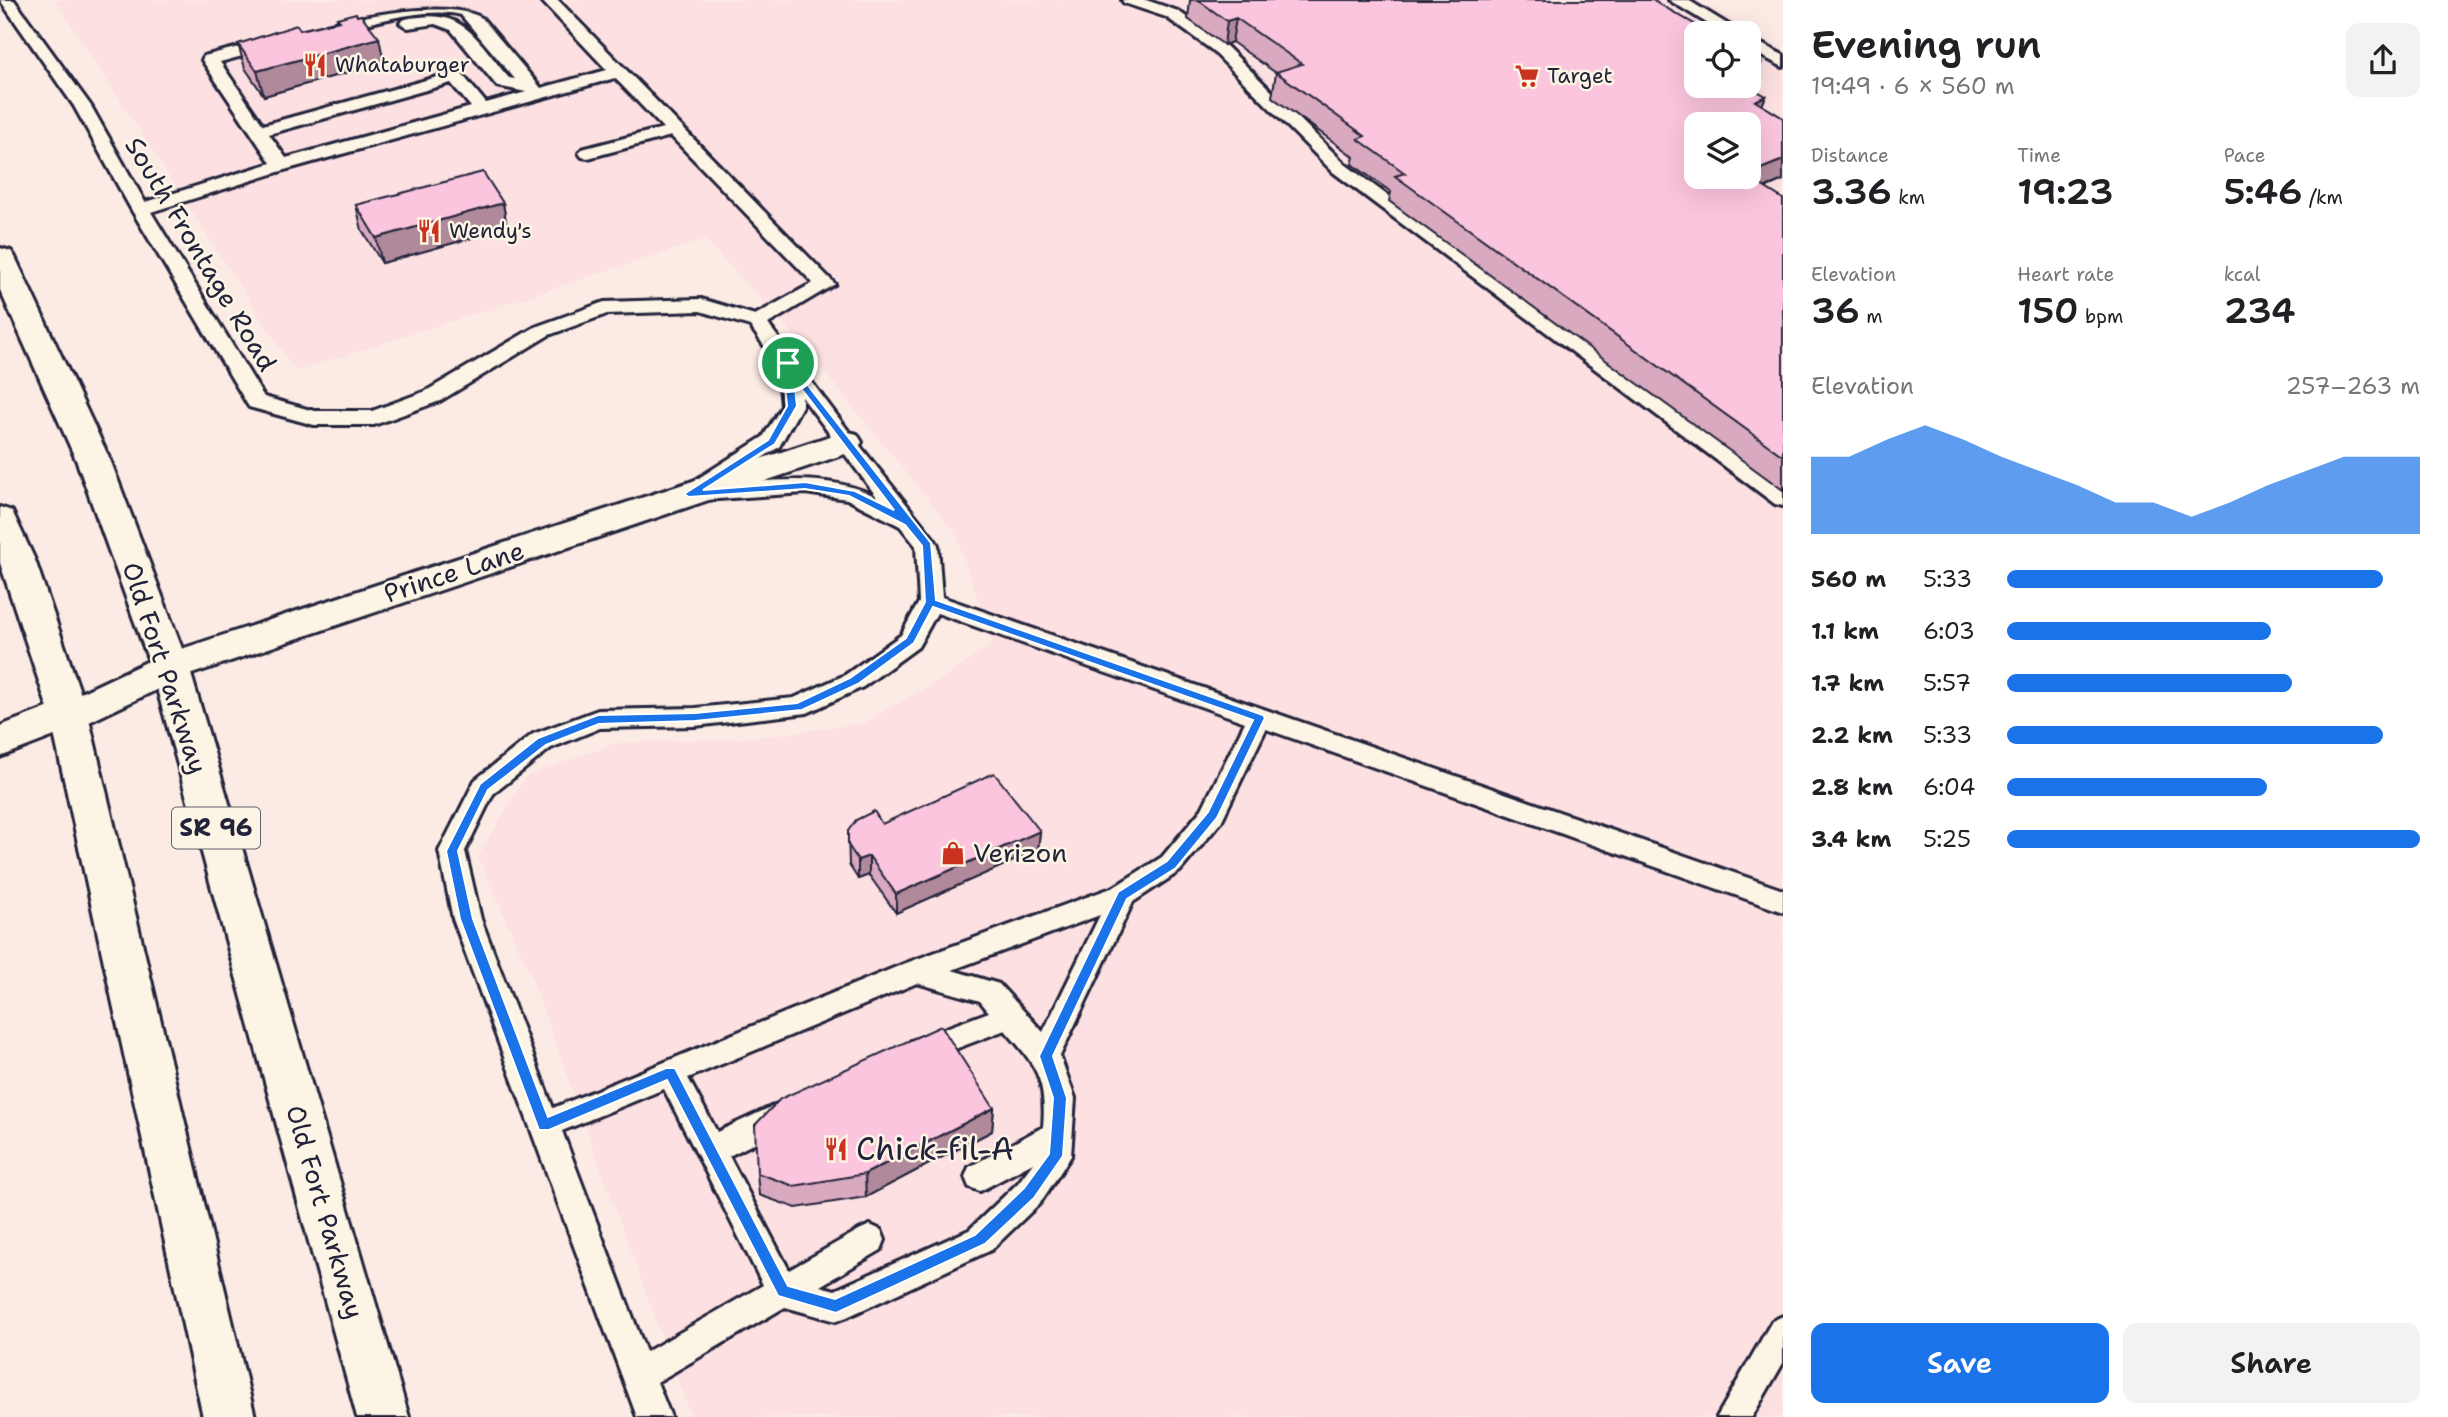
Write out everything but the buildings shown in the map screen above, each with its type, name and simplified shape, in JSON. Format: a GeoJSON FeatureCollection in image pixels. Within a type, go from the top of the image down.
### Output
{"type":"FeatureCollection","features":[{"type":"Feature","properties":{"kind":"main road","name":"Old Fort Parkway"},"geometry":{"type":"LineString","coordinates":[[0,257],[94,462],[170,667],[383,1417]]}},
{"type":"Feature","properties":{"kind":"main road","name":"Prince Lane"},"geometry":{"type":"LineString","coordinates":[[0,742],[69,715],[170,667],[845,442]]}},
{"type":"Feature","properties":{"kind":"main road"},"geometry":{"type":"LineString","coordinates":[[0,519],[17,560],[69,715],[229,1417]]}},
{"type":"Feature","properties":{"kind":"lane","name":"South Frontage Road"},"geometry":{"type":"LineString","coordinates":[[6,0],[82,106],[140,209],[256,402],[314,418],[374,418],[433,396],[542,331],[604,308],[701,304],[757,323]]}},
{"type":"Feature","properties":{"kind":"lane"},"geometry":{"type":"LineString","coordinates":[[549,0],[825,284],[757,323],[845,442],[927,545],[931,602],[910,641],[854,681],[798,707],[695,717],[598,719],[542,741],[484,787],[452,851],[467,919],[654,1417]]}},
{"type":"Feature","properties":{"kind":"lane"},"geometry":{"type":"LineString","coordinates":[[1130,0],[1172,14],[1218,47],[1339,168],[1783,499]]}},
{"type":"Feature","properties":{"kind":"lane"},"geometry":{"type":"LineString","coordinates":[[1677,0],[1713,21]]}},
{"type":"Feature","properties":{"kind":"lane"},"geometry":{"type":"LineString","coordinates":[[429,4],[448,4],[466,10],[533,91],[503,82],[457,27],[437,19],[314,38],[429,4]]}},
{"type":"Feature","properties":{"kind":"lane"},"geometry":{"type":"LineString","coordinates":[[282,46],[217,69],[282,165]]}},
{"type":"Feature","properties":{"kind":"lane"},"geometry":{"type":"LineString","coordinates":[[1761,49],[1783,62]]}},
{"type":"Feature","properties":{"kind":"lane"},"geometry":{"type":"LineString","coordinates":[[140,209],[282,165],[482,110],[533,91],[618,72]]}},
{"type":"Feature","properties":{"kind":"lane"},"geometry":{"type":"LineString","coordinates":[[259,131],[455,77],[482,110]]}},
{"type":"Feature","properties":{"kind":"lane"},"geometry":{"type":"LineString","coordinates":[[588,153],[674,130]]}},
{"type":"Feature","properties":{"kind":"lane"},"geometry":{"type":"LineString","coordinates":[[689,494],[771,442],[792,406],[788,363]]}},
{"type":"Feature","properties":{"kind":"lane"},"geometry":{"type":"LineString","coordinates":[[689,494],[805,486],[852,493],[909,522]]}},
{"type":"Feature","properties":{"kind":"lane"},"geometry":{"type":"LineString","coordinates":[[931,602],[1783,901]]}},
{"type":"Feature","properties":{"kind":"lane"},"geometry":{"type":"LineString","coordinates":[[544,1125],[916,971],[1123,895],[1171,864],[1212,815],[1259,718]]}},
{"type":"Feature","properties":{"kind":"lane"},"geometry":{"type":"LineString","coordinates":[[1046,1056],[1123,895]]}},
{"type":"Feature","properties":{"kind":"lane"},"geometry":{"type":"LineString","coordinates":[[670,1072],[783,1291],[836,1306],[980,1240],[1036,1184],[1056,1156],[1060,1098],[1046,1056],[989,992],[916,971]]}},
{"type":"Feature","properties":{"kind":"lane"},"geometry":{"type":"LineString","coordinates":[[921,1050],[1010,1016]]}},
{"type":"Feature","properties":{"kind":"lane"},"geometry":{"type":"LineString","coordinates":[[710,1150],[815,1099]]}},
{"type":"Feature","properties":{"kind":"lane"},"geometry":{"type":"LineString","coordinates":[[980,1177],[1058,1133]]}},
{"type":"Feature","properties":{"kind":"lane"},"geometry":{"type":"LineString","coordinates":[[638,1375],[870,1240]]}},
{"type":"Feature","properties":{"kind":"lane"},"geometry":{"type":"LineString","coordinates":[[1734,1417],[1783,1332]]}},
{"type":"Feature","properties":{"kind":"shaded area"},"geometry":{"type":"Polygon","coordinates":[[[55,0],[1697,0],[1733,21],[1684,21],[1684,98],[1761,98],[1761,37],[1783,50],[1783,1417],[691,1417],[531,976],[478,857],[525,777],[616,743],[752,738],[863,723],[948,675],[993,644],[955,532],[785,324],[705,240],[295,371],[55,0]]]}},
{"type":"Feature","properties":{"kind":"place","name":"Whataburger"},"geometry":{"type":"Point","coordinates":[315,65]}},
{"type":"Feature","properties":{"kind":"place","name":"Target"},"geometry":{"type":"Point","coordinates":[1527,76]}},
{"type":"Feature","properties":{"kind":"place","name":"Wendy's"},"geometry":{"type":"Point","coordinates":[429,231]}},
{"type":"Feature","properties":{"kind":"place","name":"Verizon"},"geometry":{"type":"Point","coordinates":[953,853]}},
{"type":"Feature","properties":{"kind":"place","name":"Chick-fil-A"},"geometry":{"type":"Point","coordinates":[836,1149]}},
{"type":"Feature","properties":{"kind":"route"},"geometry":{"type":"LineString","coordinates":[[788,363],[792,406],[771,442],[689,494],[805,486],[852,493],[909,522],[927,545],[931,602],[1259,718],[1212,815],[1171,864],[1123,895],[1046,1056],[1060,1098],[1056,1156],[1029,1193],[980,1240],[836,1306],[783,1291],[670,1072],[544,1125],[467,919],[452,851],[484,787],[542,741],[598,719],[695,717],[798,707],[854,681],[910,641],[931,602],[927,545],[845,442],[788,363]]}}]}
